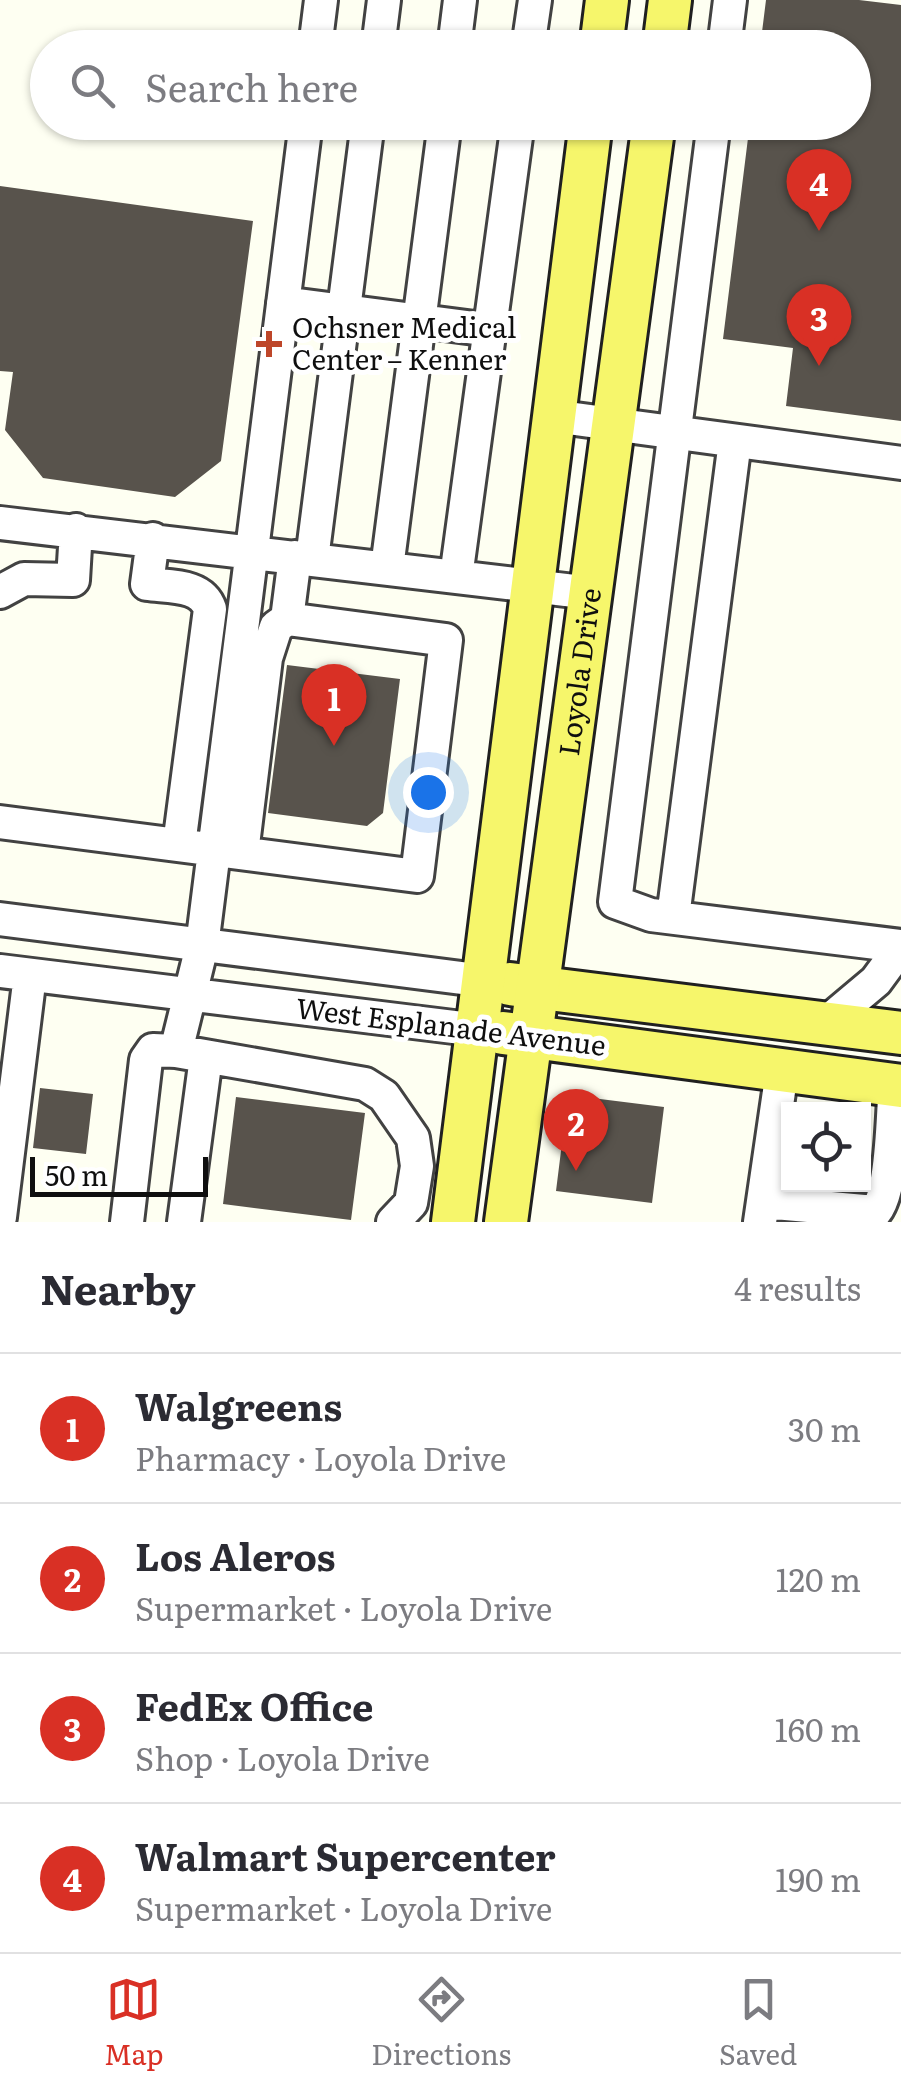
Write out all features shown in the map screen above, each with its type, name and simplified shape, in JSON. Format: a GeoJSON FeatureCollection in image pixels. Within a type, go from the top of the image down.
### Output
{"type":"FeatureCollection","features":[{"type":"Feature","properties":{"kind":"main road"},"geometry":{"type":"LineString","coordinates":[[603,30],[607,0]]}},
{"type":"Feature","properties":{"kind":"main road"},"geometry":{"type":"LineString","coordinates":[[666,30],[670,0]]}},
{"type":"Feature","properties":{"kind":"main road","name":"Loyola Drive"},"geometry":{"type":"LineString","coordinates":[[453,1222],[589,140]]}},
{"type":"Feature","properties":{"kind":"main road","name":"Loyola Drive"},"geometry":{"type":"LineString","coordinates":[[506,1222],[652,140]]}},
{"type":"Feature","properties":{"kind":"main road","name":"West Esplanade Avenue"},"geometry":{"type":"LineString","coordinates":[[485,981],[901,1033]]}},
{"type":"Feature","properties":{"kind":"main road","name":"West Esplanade Avenue"},"geometry":{"type":"LineString","coordinates":[[478,1030],[898,1086]]}},
{"type":"Feature","properties":{"kind":"main road"},"geometry":{"type":"LineString","coordinates":[[898,1086],[901,1033]]}},
{"type":"Feature","properties":{"kind":"main road"},"geometry":{"type":"LineString","coordinates":[[464,1137],[516,1144]]}},
{"type":"Feature","properties":{"kind":"street"},"geometry":{"type":"LineString","coordinates":[[322,0],[322,30]]}},
{"type":"Feature","properties":{"kind":"street"},"geometry":{"type":"LineString","coordinates":[[380,30],[384,0]]}},
{"type":"Feature","properties":{"kind":"street"},"geometry":{"type":"LineString","coordinates":[[456,30],[460,0]]}},
{"type":"Feature","properties":{"kind":"street"},"geometry":{"type":"LineString","coordinates":[[530,30],[534,0]]}},
{"type":"Feature","properties":{"kind":"street"},"geometry":{"type":"LineString","coordinates":[[726,30],[730,0]]}},
{"type":"Feature","properties":{"kind":"street"},"geometry":{"type":"LineString","coordinates":[[228,851],[252,551],[304,140]]}},
{"type":"Feature","properties":{"kind":"street"},"geometry":{"type":"LineString","coordinates":[[184,1222],[190,994],[228,851],[266,658],[276,628],[287,618],[303,558],[345,311],[366,140]]}},
{"type":"Feature","properties":{"kind":"street"},"geometry":{"type":"LineString","coordinates":[[387,568],[442,140]]}},
{"type":"Feature","properties":{"kind":"street"},"geometry":{"type":"LineString","coordinates":[[456,576],[516,140]]}},
{"type":"Feature","properties":{"kind":"street"},"geometry":{"type":"LineString","coordinates":[[712,140],[615,902],[651,915],[901,946],[876,981],[826,1023]]}},
{"type":"Feature","properties":{"kind":"street"},"geometry":{"type":"LineString","coordinates":[[284,303],[490,330]]}},
{"type":"Feature","properties":{"kind":"street"},"geometry":{"type":"LineString","coordinates":[[553,416],[901,463]]}},
{"type":"Feature","properties":{"kind":"street"},"geometry":{"type":"LineString","coordinates":[[673,917],[734,441]]}},
{"type":"Feature","properties":{"kind":"street"},"geometry":{"type":"LineString","coordinates":[[0,522],[591,592]]}},
{"type":"Feature","properties":{"kind":"street"},"geometry":{"type":"LineString","coordinates":[[0,592],[24,579],[74,580],[76,530]]}},
{"type":"Feature","properties":{"kind":"street"},"geometry":{"type":"LineString","coordinates":[[153,540],[146,584],[196,591],[206,598],[210,609],[178,845]]}},
{"type":"Feature","properties":{"kind":"street"},"geometry":{"type":"LineString","coordinates":[[0,822],[417,876],[446,640],[287,618]]}},
{"type":"Feature","properties":{"kind":"street","name":"West Esplanade Avenue"},"geometry":{"type":"LineString","coordinates":[[0,919],[485,981]]}},
{"type":"Feature","properties":{"kind":"street"},"geometry":{"type":"LineString","coordinates":[[0,1218],[15,973]]}},
{"type":"Feature","properties":{"kind":"street","name":"West Esplanade Avenue"},"geometry":{"type":"LineString","coordinates":[[15,973],[478,1030]]}},
{"type":"Feature","properties":{"kind":"street"},"geometry":{"type":"LineString","coordinates":[[127,1222],[146,1060],[152,1050],[365,1084],[384,1096],[413,1138],[418,1166],[411,1203],[394,1222]]}},
{"type":"Feature","properties":{"kind":"street"},"geometry":{"type":"LineString","coordinates":[[782,1071],[761,1212],[875,1212],[882,1206],[898,1086]]}},
{"type":"Feature","properties":{"kind":"building"},"geometry":{"type":"Polygon","coordinates":[[[766,0],[859,0],[901,5],[901,421],[786,406],[793,348],[723,339],[748,140],[871,140],[871,30],[762,30],[766,0]]]}},
{"type":"Feature","properties":{"kind":"building"},"geometry":{"type":"Polygon","coordinates":[[[0,186],[253,221],[221,461],[175,497],[43,478],[5,430],[13,372],[0,371],[0,186]]]}},
{"type":"Feature","properties":{"kind":"building"},"geometry":{"type":"Polygon","coordinates":[[[287,665],[400,679],[383,813],[367,826],[268,813],[287,665]]]}},
{"type":"Feature","properties":{"kind":"building"},"geometry":{"type":"Polygon","coordinates":[[[40,1088],[93,1094],[86,1154],[33,1148],[40,1088]]]}},
{"type":"Feature","properties":{"kind":"building"},"geometry":{"type":"Polygon","coordinates":[[[568,1095],[664,1107],[652,1203],[556,1191],[568,1095]]]}},
{"type":"Feature","properties":{"kind":"building"},"geometry":{"type":"Polygon","coordinates":[[[236,1097],[365,1113],[351,1220],[223,1204],[236,1097]]]}},
{"type":"Feature","properties":{"kind":"place","name":"Walmart Supercenter"},"geometry":{"type":"Point","coordinates":[819,231]}},
{"type":"Feature","properties":{"kind":"place","name":"Ochsner Medical Center – Kenner"},"geometry":{"type":"Point","coordinates":[269,344]}},
{"type":"Feature","properties":{"kind":"place","name":"FedEx Office"},"geometry":{"type":"Point","coordinates":[819,366]}},
{"type":"Feature","properties":{"kind":"place","name":"Walgreens"},"geometry":{"type":"Point","coordinates":[334,746]}},
{"type":"Feature","properties":{"kind":"place","name":"Los Aleros"},"geometry":{"type":"Point","coordinates":[576,1171]}}]}
